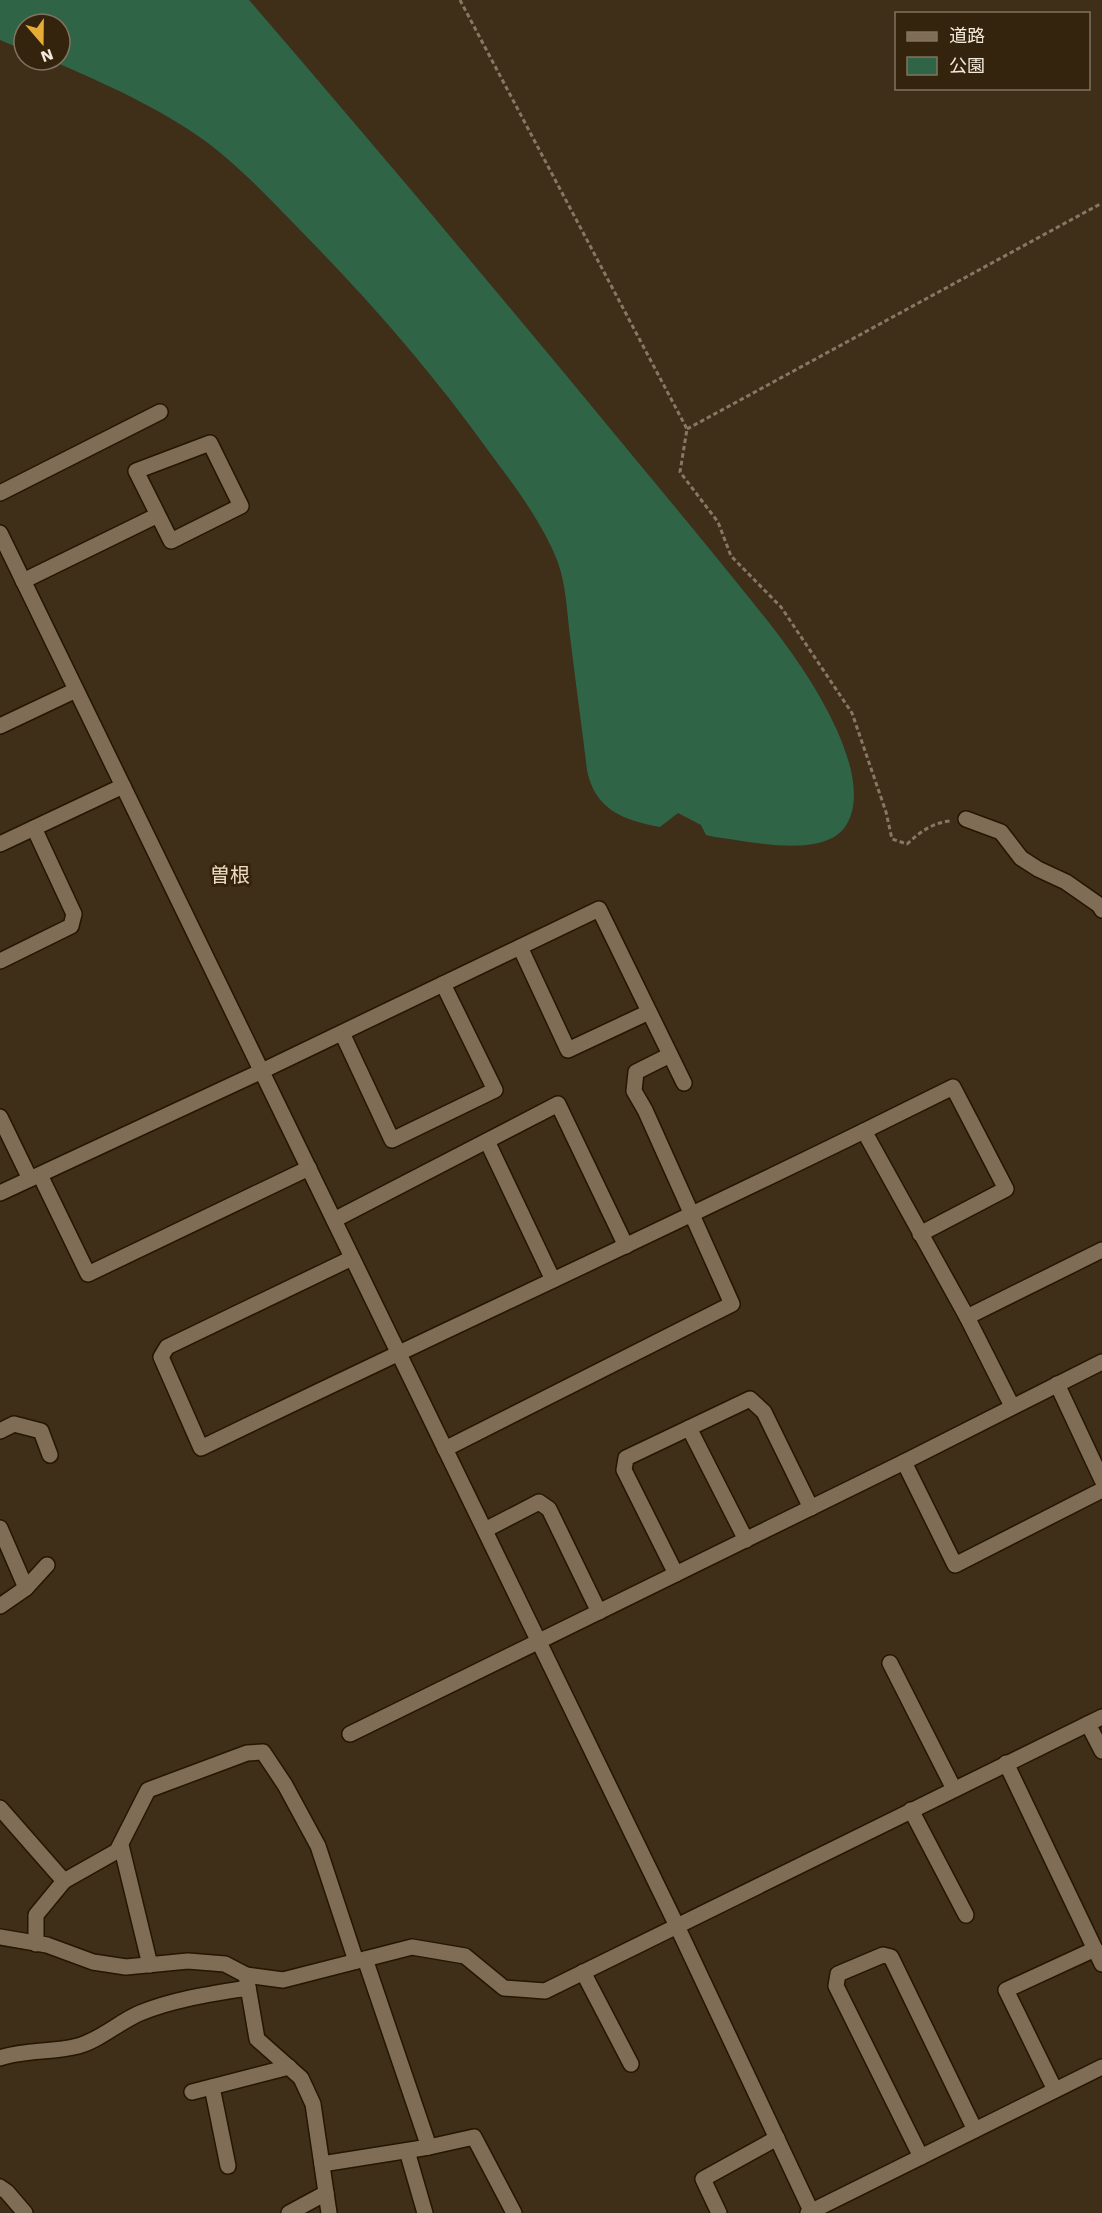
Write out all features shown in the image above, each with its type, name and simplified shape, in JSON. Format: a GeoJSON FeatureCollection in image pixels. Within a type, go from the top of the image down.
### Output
{"type":"FeatureCollection","features":[{"type":"Feature","properties":{"kind":"street"},"geometry":{"type":"LineString","coordinates":[[0,493],[160,412]]}},
{"type":"Feature","properties":{"kind":"street"},"geometry":{"type":"LineString","coordinates":[[210,443],[242,506],[171,541],[158,515],[136,471],[210,443]]}},
{"type":"Feature","properties":{"kind":"street"},"geometry":{"type":"LineString","coordinates":[[23,581],[158,515]]}},
{"type":"Feature","properties":{"kind":"street"},"geometry":{"type":"LineString","coordinates":[[0,534],[677,1926],[811,2212],[1102,2067]]}},
{"type":"Feature","properties":{"kind":"street"},"geometry":{"type":"LineString","coordinates":[[0,726],[76,690]]}},
{"type":"Feature","properties":{"kind":"street"},"geometry":{"type":"LineString","coordinates":[[0,844],[123,786]]}},
{"type":"Feature","properties":{"kind":"street"},"geometry":{"type":"LineString","coordinates":[[966,819],[1001,832],[1021,858],[1066,882],[1099,905],[1102,910]]}},
{"type":"Feature","properties":{"kind":"street"},"geometry":{"type":"LineString","coordinates":[[0,961],[71,926],[74,914],[34,828]]}},
{"type":"Feature","properties":{"kind":"street"},"geometry":{"type":"LineString","coordinates":[[0,1193],[262,1071],[599,909],[684,1083]]}},
{"type":"Feature","properties":{"kind":"street"},"geometry":{"type":"LineString","coordinates":[[520,947],[568,1050],[649,1012]]}},
{"type":"Feature","properties":{"kind":"street"},"geometry":{"type":"LineString","coordinates":[[342,1033],[392,1140],[495,1090],[443,984]]}},
{"type":"Feature","properties":{"kind":"street"},"geometry":{"type":"LineString","coordinates":[[445,1449],[732,1304],[645,1110],[634,1091],[636,1072],[670,1055]]}},
{"type":"Feature","properties":{"kind":"street"},"geometry":{"type":"LineString","coordinates":[[352,1258],[167,1347],[160,1357],[201,1448],[398,1352],[691,1215],[953,1087],[1006,1189],[920,1234]]}},
{"type":"Feature","properties":{"kind":"street"},"geometry":{"type":"LineString","coordinates":[[334,1220],[558,1104],[626,1246]]}},
{"type":"Feature","properties":{"kind":"street"},"geometry":{"type":"LineString","coordinates":[[0,1117],[88,1274],[309,1168]]}},
{"type":"Feature","properties":{"kind":"street"},"geometry":{"type":"LineString","coordinates":[[864,1131],[967,1317],[1012,1407]]}},
{"type":"Feature","properties":{"kind":"street"},"geometry":{"type":"LineString","coordinates":[[487,1141],[553,1280]]}},
{"type":"Feature","properties":{"kind":"street"},"geometry":{"type":"LineString","coordinates":[[967,1317],[1102,1250]]}},
{"type":"Feature","properties":{"kind":"street"},"geometry":{"type":"LineString","coordinates":[[350,1734],[904,1462],[1102,1362]]}},
{"type":"Feature","properties":{"kind":"street"},"geometry":{"type":"LineString","coordinates":[[1057,1384],[1102,1480]]}},
{"type":"Feature","properties":{"kind":"street"},"geometry":{"type":"LineString","coordinates":[[676,1574],[624,1470],[626,1458],[750,1399],[764,1412],[811,1508]]}},
{"type":"Feature","properties":{"kind":"street"},"geometry":{"type":"LineString","coordinates":[[0,1431],[14,1424],[41,1431],[50,1455]]}},
{"type":"Feature","properties":{"kind":"street"},"geometry":{"type":"LineString","coordinates":[[689,1428],[746,1540]]}},
{"type":"Feature","properties":{"kind":"street"},"geometry":{"type":"LineString","coordinates":[[904,1462],[955,1565],[1102,1490]]}},
{"type":"Feature","properties":{"kind":"street"},"geometry":{"type":"LineString","coordinates":[[485,1530],[539,1502],[549,1509],[599,1612]]}},
{"type":"Feature","properties":{"kind":"street"},"geometry":{"type":"LineString","coordinates":[[0,1528],[26,1588]]}},
{"type":"Feature","properties":{"kind":"street"},"geometry":{"type":"LineString","coordinates":[[0,1605],[26,1588],[47,1565]]}},
{"type":"Feature","properties":{"kind":"street"},"geometry":{"type":"LineString","coordinates":[[890,1663],[954,1789]]}},
{"type":"Feature","properties":{"kind":"street"},"geometry":{"type":"LineString","coordinates":[[0,2058],[11,2054],[80,2046],[139,2014],[185,1998],[247,1982],[283,1980],[412,1947],[465,1956],[504,1988],[544,1990],[1102,1717]]}},
{"type":"Feature","properties":{"kind":"street"},"geometry":{"type":"LineString","coordinates":[[1088,1724],[1102,1751]]}},
{"type":"Feature","properties":{"kind":"street"},"geometry":{"type":"LineString","coordinates":[[36,1944],[36,1915],[64,1881],[117,1851],[148,1790],[248,1753],[263,1752],[285,1785],[318,1846],[429,2147]]}},
{"type":"Feature","properties":{"kind":"street"},"geometry":{"type":"LineString","coordinates":[[1006,1763],[1102,1964]]}},
{"type":"Feature","properties":{"kind":"street"},"geometry":{"type":"LineString","coordinates":[[0,1809],[64,1881]]}},
{"type":"Feature","properties":{"kind":"street"},"geometry":{"type":"LineString","coordinates":[[911,1810],[966,1915]]}},
{"type":"Feature","properties":{"kind":"street"},"geometry":{"type":"LineString","coordinates":[[121,1845],[150,1965]]}},
{"type":"Feature","properties":{"kind":"street"},"geometry":{"type":"LineString","coordinates":[[0,1936],[47,1945],[93,1962],[126,1967],[188,1961],[225,1964],[247,1982],[257,2039],[301,2078],[313,2104],[329,2213]]}},
{"type":"Feature","properties":{"kind":"street"},"geometry":{"type":"LineString","coordinates":[[1055,2090],[1006,1990],[1095,1949]]}},
{"type":"Feature","properties":{"kind":"street"},"geometry":{"type":"LineString","coordinates":[[921,2157],[836,1986],[838,1974],[883,1955],[891,1957],[975,2130]]}},
{"type":"Feature","properties":{"kind":"street"},"geometry":{"type":"LineString","coordinates":[[583,1972],[631,2064]]}},
{"type":"Feature","properties":{"kind":"street"},"geometry":{"type":"LineString","coordinates":[[192,2092],[289,2067]]}},
{"type":"Feature","properties":{"kind":"street"},"geometry":{"type":"LineString","coordinates":[[212,2087],[228,2166]]}},
{"type":"Feature","properties":{"kind":"street"},"geometry":{"type":"LineString","coordinates":[[322,2164],[407,2151],[474,2137],[514,2213]]}},
{"type":"Feature","properties":{"kind":"street"},"geometry":{"type":"LineString","coordinates":[[719,2213],[703,2179],[777,2138]]}},
{"type":"Feature","properties":{"kind":"street"},"geometry":{"type":"LineString","coordinates":[[407,2151],[425,2213]]}},
{"type":"Feature","properties":{"kind":"street"},"geometry":{"type":"LineString","coordinates":[[0,2187],[25,2213]]}},
{"type":"Feature","properties":{"kind":"street"},"geometry":{"type":"LineString","coordinates":[[289,2213],[326,2193]]}},
{"type":"Feature","properties":{"kind":"path"},"geometry":{"type":"LineString","coordinates":[[460,0],[687,429],[681,472],[718,522],[731,556],[782,607],[852,713],[886,812],[892,839],[907,844],[920,831],[940,822],[966,819]]}},
{"type":"Feature","properties":{"kind":"path"},"geometry":{"type":"LineString","coordinates":[[687,429],[1102,203]]}},
{"type":"Feature","properties":{"kind":"green space"},"geometry":{"type":"Polygon","coordinates":[[[0,0],[249,0],[530,331],[724,566],[793,654],[828,712],[849,762],[854,797],[852,813],[845,827],[834,837],[820,843],[784,846],[706,835],[701,825],[678,813],[660,827],[634,821],[604,804],[591,784],[587,770],[565,591],[557,560],[526,503],[466,420],[374,309],[278,207],[233,163],[171,118],[72,70],[72,12],[12,12],[12,45],[0,40],[0,0]]]}},
{"type":"Feature","properties":{"kind":"district","name":"曽根"},"geometry":{"type":"Point","coordinates":[230,875]}}]}
